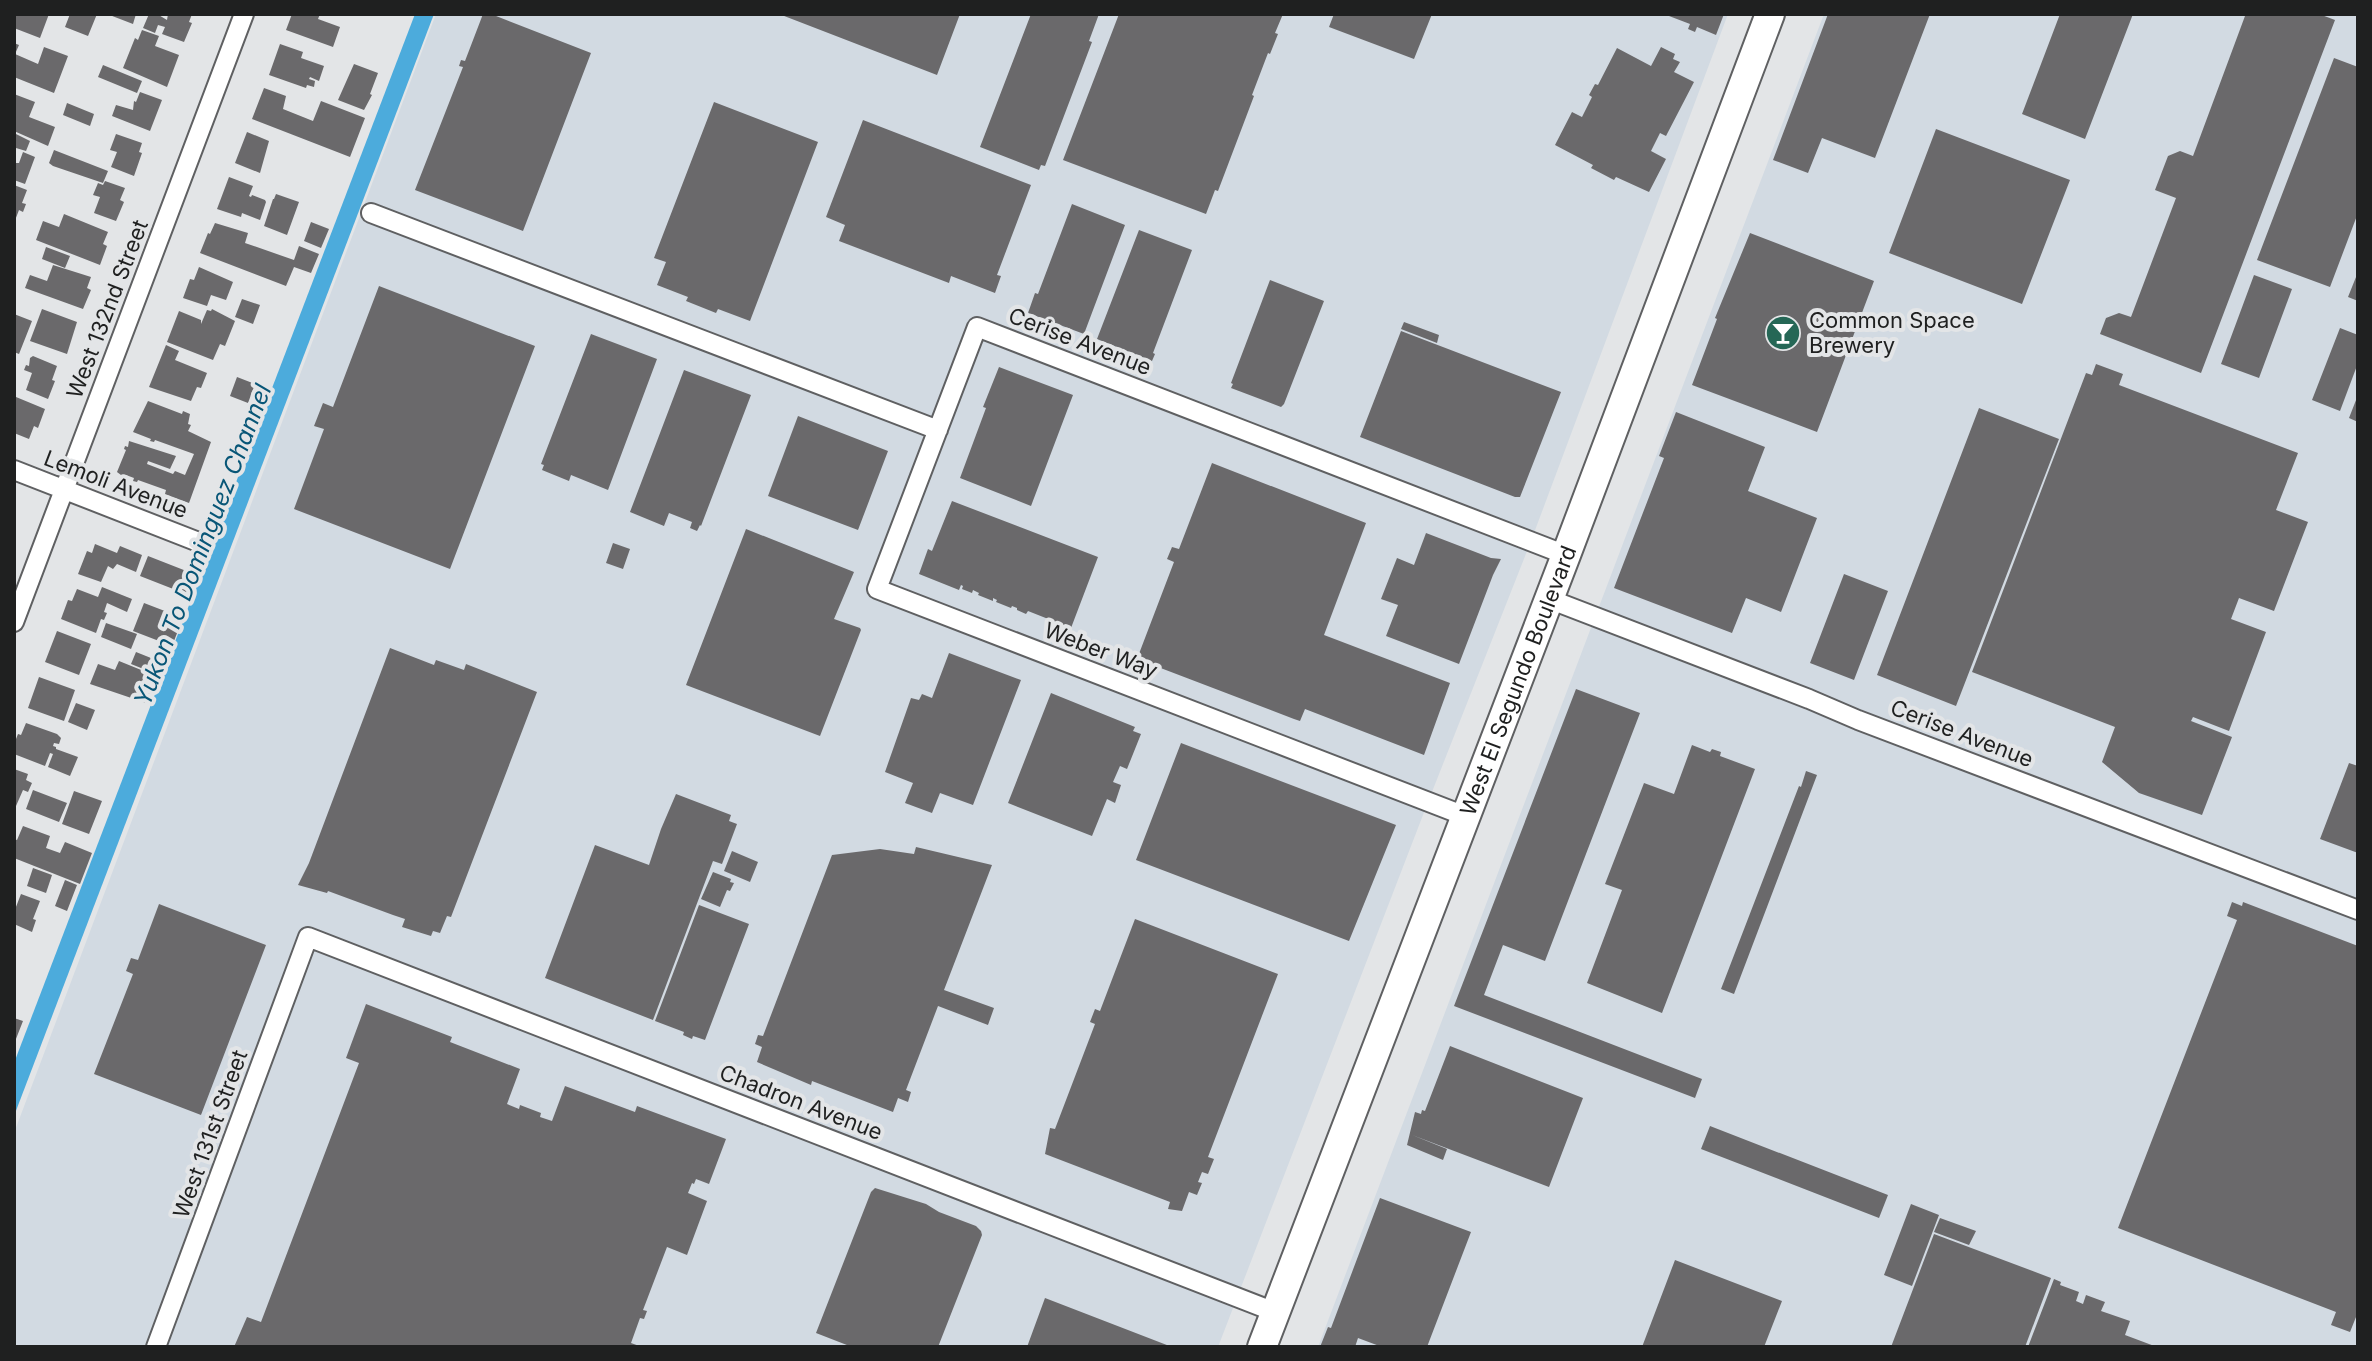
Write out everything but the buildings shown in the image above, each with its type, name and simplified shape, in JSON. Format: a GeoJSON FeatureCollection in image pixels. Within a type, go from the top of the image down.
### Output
{"type":"FeatureCollection","features":[{"type":"Feature","properties":{"kind":"main road","name":"West El Segundo Boulevard"},"geometry":{"type":"LineString","coordinates":[[1262,1347],[1770,14]]}},
{"type":"Feature","properties":{"kind":"street","name":"West 132nd Street"},"geometry":{"type":"LineString","coordinates":[[14,622],[244,14]]}},
{"type":"Feature","properties":{"kind":"street"},"geometry":{"type":"LineString","coordinates":[[371,213],[938,430]]}},
{"type":"Feature","properties":{"kind":"street","name":"Cerise Avenue"},"geometry":{"type":"LineString","coordinates":[[938,430],[977,327],[1566,555]]}},
{"type":"Feature","properties":{"kind":"street","name":"Weber Way"},"geometry":{"type":"LineString","coordinates":[[938,430],[877,589],[1465,816]]}},
{"type":"Feature","properties":{"kind":"street","name":"Lemoli Avenue"},"geometry":{"type":"LineString","coordinates":[[14,470],[201,543]]}},
{"type":"Feature","properties":{"kind":"street","name":"Cerise Avenue"},"geometry":{"type":"LineString","coordinates":[[1549,599],[2358,910]]}},
{"type":"Feature","properties":{"kind":"street","name":"Chadron Avenue"},"geometry":{"type":"LineString","coordinates":[[308,937],[1275,1312]]}},
{"type":"Feature","properties":{"kind":"street","name":"West 131st Street"},"geometry":{"type":"LineString","coordinates":[[156,1347],[308,937]]}},
{"type":"Feature","properties":{"kind":"shaded area"},"geometry":{"type":"Polygon","coordinates":[[[436,14],[1728,14],[1531,541],[1218,1347],[14,1347],[14,1133],[436,14]]]}},
{"type":"Feature","properties":{"kind":"shaded area"},"geometry":{"type":"Polygon","coordinates":[[[1824,14],[2358,15],[2358,1347],[1318,1347],[1824,14]]]}},
{"type":"Feature","properties":{"kind":"water"},"geometry":{"type":"Polygon","coordinates":[[[415,14],[434,14],[14,1116],[14,1063],[415,14]]]}},
{"type":"Feature","properties":{"kind":"place","name":"Common Space Brewery"},"geometry":{"type":"Point","coordinates":[1783,333]}},
{"type":"Feature","properties":{"kind":"water label","name":"Yukon To Dominguez Channel"},"geometry":{"type":"Point","coordinates":[203,545]}}]}
